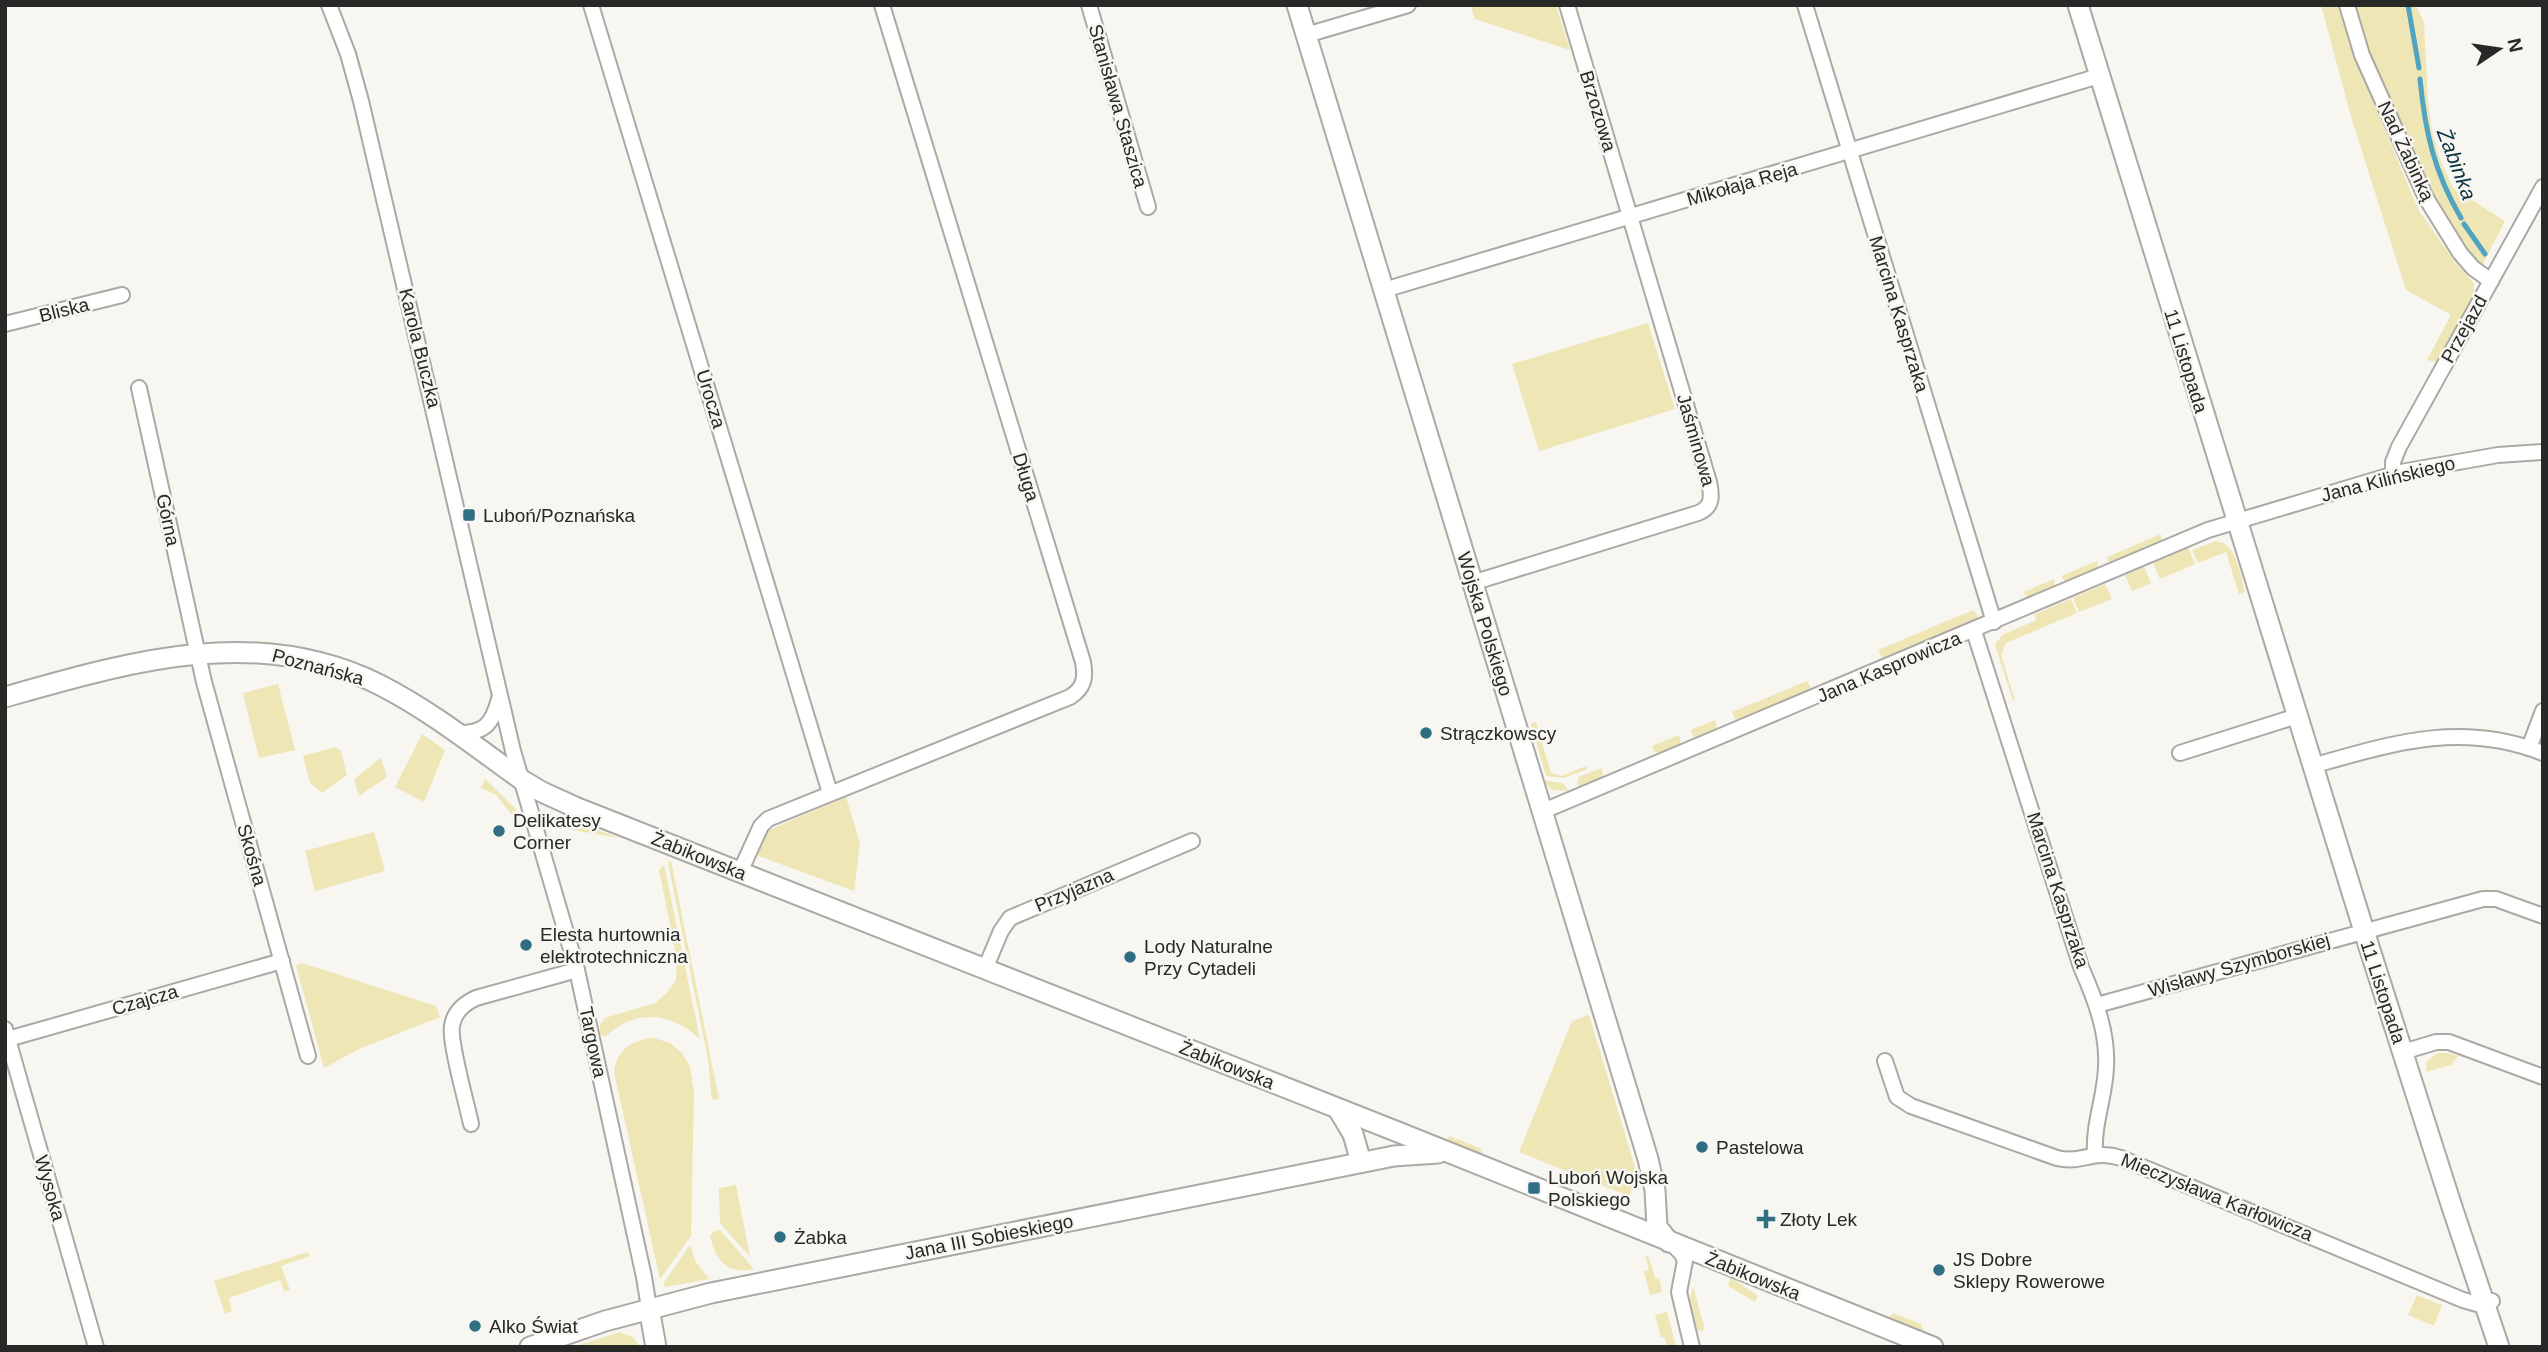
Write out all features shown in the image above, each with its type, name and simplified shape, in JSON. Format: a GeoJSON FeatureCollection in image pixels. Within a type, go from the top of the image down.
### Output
{"type":"FeatureCollection","features":[{"type":"Feature","properties":{"kind":"street","name":"Karola Buczka"},"geometry":{"type":"LineString","coordinates":[[329,5],[348,54],[361,101],[522,780]]}},
{"type":"Feature","properties":{"kind":"street","name":"Urocza"},"geometry":{"type":"LineString","coordinates":[[592,5],[830,793]]}},
{"type":"Feature","properties":{"kind":"street","name":"Długa"},"geometry":{"type":"LineString","coordinates":[[830,793],[1070,697],[1081,687],[1084,680],[1083,662],[882,5]]}},
{"type":"Feature","properties":{"kind":"street","name":"Stanisława Staszica"},"geometry":{"type":"LineString","coordinates":[[1089,5],[1148,207]]}},
{"type":"Feature","properties":{"kind":"street","name":"Wojska Polskiego"},"geometry":{"type":"LineString","coordinates":[[1297,5],[1648,1159],[1656,1190],[1657,1227],[1670,1242]]}},
{"type":"Feature","properties":{"kind":"street"},"geometry":{"type":"LineString","coordinates":[[1306,35],[1408,5]]}},
{"type":"Feature","properties":{"kind":"street","name":"Brzozowa"},"geometry":{"type":"LineString","coordinates":[[1567,5],[1630,216]]}},
{"type":"Feature","properties":{"kind":"street","name":"Marcina Kasprzaka"},"geometry":{"type":"LineString","coordinates":[[1805,5],[1994,622]]}},
{"type":"Feature","properties":{"kind":"street","name":"11 Listopada"},"geometry":{"type":"LineString","coordinates":[[2078,5],[2312,766],[2472,1267],[2488,1303],[2513,1347]]}},
{"type":"Feature","properties":{"kind":"street","name":"Nad Żabinką"},"geometry":{"type":"LineString","coordinates":[[2347,5],[2365,62],[2421,188],[2460,254],[2491,281]]}},
{"type":"Feature","properties":{"kind":"street","name":"Mikołaja Reja"},"geometry":{"type":"LineString","coordinates":[[1384,290],[2099,76]]}},
{"type":"Feature","properties":{"kind":"street","name":"Przejazd"},"geometry":{"type":"LineString","coordinates":[[2393,474],[2393,462],[2397,452],[2543,187]]}},
{"type":"Feature","properties":{"kind":"street","name":"Jaśminowa"},"geometry":{"type":"LineString","coordinates":[[1472,583],[1698,513],[1709,506],[1709,482],[1630,216]]}},
{"type":"Feature","properties":{"kind":"street","name":"Bliska"},"geometry":{"type":"LineString","coordinates":[[5,324],[122,295]]}},
{"type":"Feature","properties":{"kind":"street","name":"Górna"},"geometry":{"type":"LineString","coordinates":[[139,388],[198,653]]}},
{"type":"Feature","properties":{"kind":"street","name":"Jana Kilińskiego"},"geometry":{"type":"LineString","coordinates":[[2236,521],[2393,474],[2480,457],[2543,452]]}},
{"type":"Feature","properties":{"kind":"street","name":"Jana Kasprowicza"},"geometry":{"type":"LineString","coordinates":[[1541,812],[2208,530],[2236,521]]}},
{"type":"Feature","properties":{"kind":"street","name":"Marcina Kasprzaka"},"geometry":{"type":"LineString","coordinates":[[1974,631],[2081,967],[2097,1005],[2104,1038],[2106,1068],[2095,1128],[2095,1154]]}},
{"type":"Feature","properties":{"kind":"street","name":"Poznańska"},"geometry":{"type":"LineString","coordinates":[[5,697],[128,665],[198,653],[267,653],[331,667],[378,684],[415,705],[522,780]]}},
{"type":"Feature","properties":{"kind":"street","name":"Skośna"},"geometry":{"type":"LineString","coordinates":[[198,653],[308,1056]]}},
{"type":"Feature","properties":{"kind":"street"},"geometry":{"type":"LineString","coordinates":[[456,733],[474,732],[489,724],[495,715],[500,694]]}},
{"type":"Feature","properties":{"kind":"street"},"geometry":{"type":"LineString","coordinates":[[2312,766],[2378,747],[2427,737],[2479,737],[2536,750],[2543,711]]}},
{"type":"Feature","properties":{"kind":"street"},"geometry":{"type":"LineString","coordinates":[[2180,752],[2297,716]]}},
{"type":"Feature","properties":{"kind":"street","name":"Żabikowska"},"geometry":{"type":"LineString","coordinates":[[522,780],[568,804],[1933,1347]]}},
{"type":"Feature","properties":{"kind":"street","name":"Targowa"},"geometry":{"type":"LineString","coordinates":[[522,780],[577,970],[645,1277],[649,1308]]}},
{"type":"Feature","properties":{"kind":"street"},"geometry":{"type":"LineString","coordinates":[[740,872],[764,822],[830,793]]}},
{"type":"Feature","properties":{"kind":"street","name":"Przyjazna"},"geometry":{"type":"LineString","coordinates":[[985,969],[1005,923],[1016,915],[1192,841]]}},
{"type":"Feature","properties":{"kind":"street","name":"Wisławy Szymborskiej"},"geometry":{"type":"LineString","coordinates":[[2097,1005],[2483,899],[2503,901],[2543,916]]}},
{"type":"Feature","properties":{"kind":"street","name":"Czajcza"},"geometry":{"type":"LineString","coordinates":[[7,1034],[282,961]]}},
{"type":"Feature","properties":{"kind":"street"},"geometry":{"type":"LineString","coordinates":[[471,1124],[451,1033],[456,1014],[461,1007],[476,998],[577,970]]}},
{"type":"Feature","properties":{"kind":"street","name":"Wysoka"},"geometry":{"type":"LineString","coordinates":[[7,1034],[96,1347]]}},
{"type":"Feature","properties":{"kind":"street"},"geometry":{"type":"LineString","coordinates":[[2403,1052],[2428,1044],[2449,1042],[2543,1077]]}},
{"type":"Feature","properties":{"kind":"street","name":"Mieczysława Karłowicza"},"geometry":{"type":"LineString","coordinates":[[1885,1061],[1893,1090],[1903,1102],[2057,1158],[2071,1161],[2095,1154],[2121,1158],[2463,1300],[2488,1303]]}},
{"type":"Feature","properties":{"kind":"street"},"geometry":{"type":"LineString","coordinates":[[1338,1110],[1350,1126],[1361,1162]]}},
{"type":"Feature","properties":{"kind":"street","name":"Jana III Sobieskiego"},"geometry":{"type":"LineString","coordinates":[[530,1347],[649,1308],[730,1290],[1361,1162],[1418,1152],[1453,1155]]}},
{"type":"Feature","properties":{"kind":"street"},"geometry":{"type":"LineString","coordinates":[[1670,1242],[1685,1261],[1679,1292],[1692,1347]]}},
{"type":"Feature","properties":{"kind":"street","name":"11 Listopada"},"geometry":{"type":"LineString","coordinates":[[2488,1303],[2499,1347]]}},
{"type":"Feature","properties":{"kind":"street"},"geometry":{"type":"LineString","coordinates":[[649,1308],[656,1347]]}},
{"type":"Feature","properties":{"kind":"shaded area"},"geometry":{"type":"Polygon","coordinates":[[[1470,5],[1556,5],[1570,50],[1475,19],[1470,5]]]}},
{"type":"Feature","properties":{"kind":"shaded area"},"geometry":{"type":"Polygon","coordinates":[[[2321,5],[2339,5],[2356,61],[2418,209],[2456,264],[2474,283],[2474,293],[2437,362],[2427,360],[2451,315],[2406,290],[2352,120],[2321,5]]]}},
{"type":"Feature","properties":{"kind":"shaded area"},"geometry":{"type":"Polygon","coordinates":[[[2353,5],[2416,5],[2424,23],[2428,101],[2432,132],[2440,159],[2453,188],[2505,221],[2483,264],[2471,255],[2418,165],[2376,70],[2353,5]]]}},
{"type":"Feature","properties":{"kind":"shaded area"},"geometry":{"type":"Polygon","coordinates":[[[1648,323],[1675,409],[1539,451],[1512,364],[1648,323]]]}},
{"type":"Feature","properties":{"kind":"shaded area"},"geometry":{"type":"Polygon","coordinates":[[[2161,534],[2161,541],[2111,563],[2108,561],[2107,557],[2161,534]]]}},
{"type":"Feature","properties":{"kind":"shaded area"},"geometry":{"type":"Polygon","coordinates":[[[2216,541],[2229,547],[2233,554],[2245,592],[2239,594],[2226,552],[2198,563],[2192,550],[2216,541]]]}},
{"type":"Feature","properties":{"kind":"shaded area"},"geometry":{"type":"Polygon","coordinates":[[[2188,548],[2195,564],[2160,579],[2153,563],[2188,548]]]}},
{"type":"Feature","properties":{"kind":"shaded area"},"geometry":{"type":"Polygon","coordinates":[[[2097,561],[2098,568],[2066,582],[2061,576],[2097,561]]]}},
{"type":"Feature","properties":{"kind":"shaded area"},"geometry":{"type":"Polygon","coordinates":[[[2144,567],[2151,583],[2132,591],[2125,575],[2144,567]]]}},
{"type":"Feature","properties":{"kind":"shaded area"},"geometry":{"type":"Polygon","coordinates":[[[2054,579],[2055,587],[2027,599],[2024,592],[2054,579]]]}},
{"type":"Feature","properties":{"kind":"shaded area"},"geometry":{"type":"Polygon","coordinates":[[[2105,584],[2112,599],[2079,612],[2073,598],[2105,584]]]}},
{"type":"Feature","properties":{"kind":"shaded area"},"geometry":{"type":"Polygon","coordinates":[[[2071,599],[2077,613],[2006,643],[2001,655],[2015,700],[2013,701],[1995,645],[2002,635],[2037,620],[2034,615],[2071,599]]]}},
{"type":"Feature","properties":{"kind":"shaded area"},"geometry":{"type":"Polygon","coordinates":[[[1973,610],[1978,616],[1974,622],[1886,659],[1882,658],[1878,650],[1973,610]]]}},
{"type":"Feature","properties":{"kind":"shaded area"},"geometry":{"type":"Polygon","coordinates":[[[1807,681],[1810,687],[1808,691],[1735,719],[1732,712],[1807,681]]]}},
{"type":"Feature","properties":{"kind":"shaded area"},"geometry":{"type":"Polygon","coordinates":[[[278,684],[295,750],[259,758],[243,693],[278,684]]]}},
{"type":"Feature","properties":{"kind":"shaded area"},"geometry":{"type":"Polygon","coordinates":[[[1715,720],[1717,729],[1697,738],[1693,736],[1691,730],[1715,720]]]}},
{"type":"Feature","properties":{"kind":"shaded area"},"geometry":{"type":"Polygon","coordinates":[[[1536,722],[1551,773],[1561,776],[1586,766],[1587,769],[1564,778],[1546,776],[1531,724],[1536,722]]]}},
{"type":"Feature","properties":{"kind":"shaded area"},"geometry":{"type":"Polygon","coordinates":[[[422,734],[445,750],[424,802],[395,787],[422,734]]]}},
{"type":"Feature","properties":{"kind":"shaded area"},"geometry":{"type":"Polygon","coordinates":[[[1679,735],[1681,744],[1655,752],[1652,746],[1679,735]]]}},
{"type":"Feature","properties":{"kind":"shaded area"},"geometry":{"type":"Polygon","coordinates":[[[335,747],[341,751],[347,775],[322,793],[310,783],[303,756],[335,747]]]}},
{"type":"Feature","properties":{"kind":"shaded area"},"geometry":{"type":"Polygon","coordinates":[[[381,758],[387,777],[359,796],[354,779],[381,758]]]}},
{"type":"Feature","properties":{"kind":"shaded area"},"geometry":{"type":"Polygon","coordinates":[[[1601,768],[1602,777],[1579,787],[1579,777],[1601,768]]]}},
{"type":"Feature","properties":{"kind":"shaded area"},"geometry":{"type":"Polygon","coordinates":[[[485,779],[517,810],[512,815],[496,795],[481,788],[485,779]]]}},
{"type":"Feature","properties":{"kind":"shaded area"},"geometry":{"type":"Polygon","coordinates":[[[1542,780],[1563,783],[1569,791],[1552,790],[1542,780]]]}},
{"type":"Feature","properties":{"kind":"shaded area"},"geometry":{"type":"Polygon","coordinates":[[[846,797],[860,843],[854,891],[756,855],[769,830],[846,797]]]}},
{"type":"Feature","properties":{"kind":"shaded area"},"geometry":{"type":"Polygon","coordinates":[[[569,819],[619,838],[561,828],[569,819]]]}},
{"type":"Feature","properties":{"kind":"shaded area"},"geometry":{"type":"Polygon","coordinates":[[[374,832],[385,871],[315,891],[305,851],[374,832]]]}},
{"type":"Feature","properties":{"kind":"shaded area"},"geometry":{"type":"Polygon","coordinates":[[[671,861],[719,1099],[712,1100],[708,1059],[668,863],[671,861]]]}},
{"type":"Feature","properties":{"kind":"shaded area"},"geometry":{"type":"Polygon","coordinates":[[[664,865],[700,1039],[677,1023],[653,1017],[628,1021],[605,1037],[600,1034],[600,1025],[605,1018],[655,1003],[668,992],[676,980],[677,959],[659,870],[664,865]]]}},
{"type":"Feature","properties":{"kind":"shaded area"},"geometry":{"type":"Polygon","coordinates":[[[302,963],[436,1006],[440,1017],[359,1049],[324,1068],[296,965],[302,963]]]}},
{"type":"Feature","properties":{"kind":"shaded area"},"geometry":{"type":"Polygon","coordinates":[[[1589,1015],[1638,1177],[1629,1196],[1519,1152],[1572,1021],[1589,1015]]]}},
{"type":"Feature","properties":{"kind":"shaded area"},"geometry":{"type":"Polygon","coordinates":[[[654,1038],[670,1043],[682,1053],[690,1067],[694,1092],[691,1236],[660,1279],[614,1072],[618,1058],[627,1047],[654,1038]]]}},
{"type":"Feature","properties":{"kind":"shaded area"},"geometry":{"type":"Polygon","coordinates":[[[2438,1053],[2458,1056],[2451,1065],[2426,1072],[2427,1061],[2438,1053]]]}},
{"type":"Feature","properties":{"kind":"shaded area"},"geometry":{"type":"Polygon","coordinates":[[[1449,1136],[1482,1149],[1480,1156],[1451,1144],[1449,1136]]]}},
{"type":"Feature","properties":{"kind":"shaded area"},"geometry":{"type":"Polygon","coordinates":[[[736,1185],[750,1257],[720,1223],[719,1188],[736,1185]]]}},
{"type":"Feature","properties":{"kind":"shaded area"},"geometry":{"type":"Polygon","coordinates":[[[720,1230],[754,1269],[730,1268],[719,1259],[710,1236],[720,1230]]]}},
{"type":"Feature","properties":{"kind":"shaded area"},"geometry":{"type":"Polygon","coordinates":[[[690,1245],[696,1262],[709,1279],[665,1287],[663,1284],[690,1245]]]}},
{"type":"Feature","properties":{"kind":"shaded area"},"geometry":{"type":"Polygon","coordinates":[[[308,1252],[310,1256],[281,1266],[290,1290],[284,1291],[280,1280],[229,1298],[232,1311],[225,1314],[214,1281],[308,1252]]]}},
{"type":"Feature","properties":{"kind":"shaded area"},"geometry":{"type":"Polygon","coordinates":[[[1645,1255],[1649,1258],[1655,1278],[1659,1278],[1662,1292],[1650,1295],[1644,1271],[1649,1270],[1645,1255]]]}},
{"type":"Feature","properties":{"kind":"shaded area"},"geometry":{"type":"Polygon","coordinates":[[[1730,1277],[1758,1296],[1755,1302],[1728,1286],[1730,1277]]]}},
{"type":"Feature","properties":{"kind":"shaded area"},"geometry":{"type":"Polygon","coordinates":[[[1693,1286],[1705,1330],[1697,1329],[1690,1301],[1693,1286]]]}},
{"type":"Feature","properties":{"kind":"shaded area"},"geometry":{"type":"Polygon","coordinates":[[[2417,1295],[2442,1305],[2434,1326],[2408,1315],[2417,1295]]]}},
{"type":"Feature","properties":{"kind":"shaded area"},"geometry":{"type":"Polygon","coordinates":[[[1667,1312],[1676,1347],[1667,1347],[1665,1338],[1661,1337],[1655,1315],[1667,1312]]]}},
{"type":"Feature","properties":{"kind":"shaded area"},"geometry":{"type":"Polygon","coordinates":[[[1893,1313],[1921,1324],[1923,1330],[1918,1331],[1891,1320],[1893,1313]]]}},
{"type":"Feature","properties":{"kind":"shaded area"},"geometry":{"type":"Polygon","coordinates":[[[620,1332],[634,1338],[640,1347],[573,1347],[620,1332]]]}},
{"type":"Feature","properties":{"kind":"waterway","name":"Żabinka"},"geometry":{"type":"LineString","coordinates":[[2408,5],[2419,68]]}},
{"type":"Feature","properties":{"kind":"waterway","name":"Żabinka"},"geometry":{"type":"LineString","coordinates":[[2420,79],[2437,168],[2461,218]]}},
{"type":"Feature","properties":{"kind":"waterway","name":"Żabinka"},"geometry":{"type":"LineString","coordinates":[[2464,224],[2485,254]]}},
{"type":"Feature","properties":{"kind":"place","name":"Luboń/Poznańska"},"geometry":{"type":"Point","coordinates":[469,515]}},
{"type":"Feature","properties":{"kind":"place","name":"Strączkowscy"},"geometry":{"type":"Point","coordinates":[1426,733]}},
{"type":"Feature","properties":{"kind":"place","name":"Delikatesy Corner"},"geometry":{"type":"Point","coordinates":[499,831]}},
{"type":"Feature","properties":{"kind":"place","name":"Elesta hurtownia elektrotechniczna"},"geometry":{"type":"Point","coordinates":[526,945]}},
{"type":"Feature","properties":{"kind":"place","name":"Lody Naturalne Przy Cytadeli"},"geometry":{"type":"Point","coordinates":[1130,957]}},
{"type":"Feature","properties":{"kind":"place","name":"Pastelowa"},"geometry":{"type":"Point","coordinates":[1702,1147]}},
{"type":"Feature","properties":{"kind":"place","name":"Luboń Wojska Polskiego"},"geometry":{"type":"Point","coordinates":[1534,1188]}},
{"type":"Feature","properties":{"kind":"place","name":"Złoty Lek"},"geometry":{"type":"Point","coordinates":[1766,1219]}},
{"type":"Feature","properties":{"kind":"place","name":"Żabka"},"geometry":{"type":"Point","coordinates":[780,1237]}},
{"type":"Feature","properties":{"kind":"place","name":"JS Dobre Sklepy Rowerowe"},"geometry":{"type":"Point","coordinates":[1939,1270]}},
{"type":"Feature","properties":{"kind":"place","name":"Alko Świat"},"geometry":{"type":"Point","coordinates":[475,1326]}}]}
